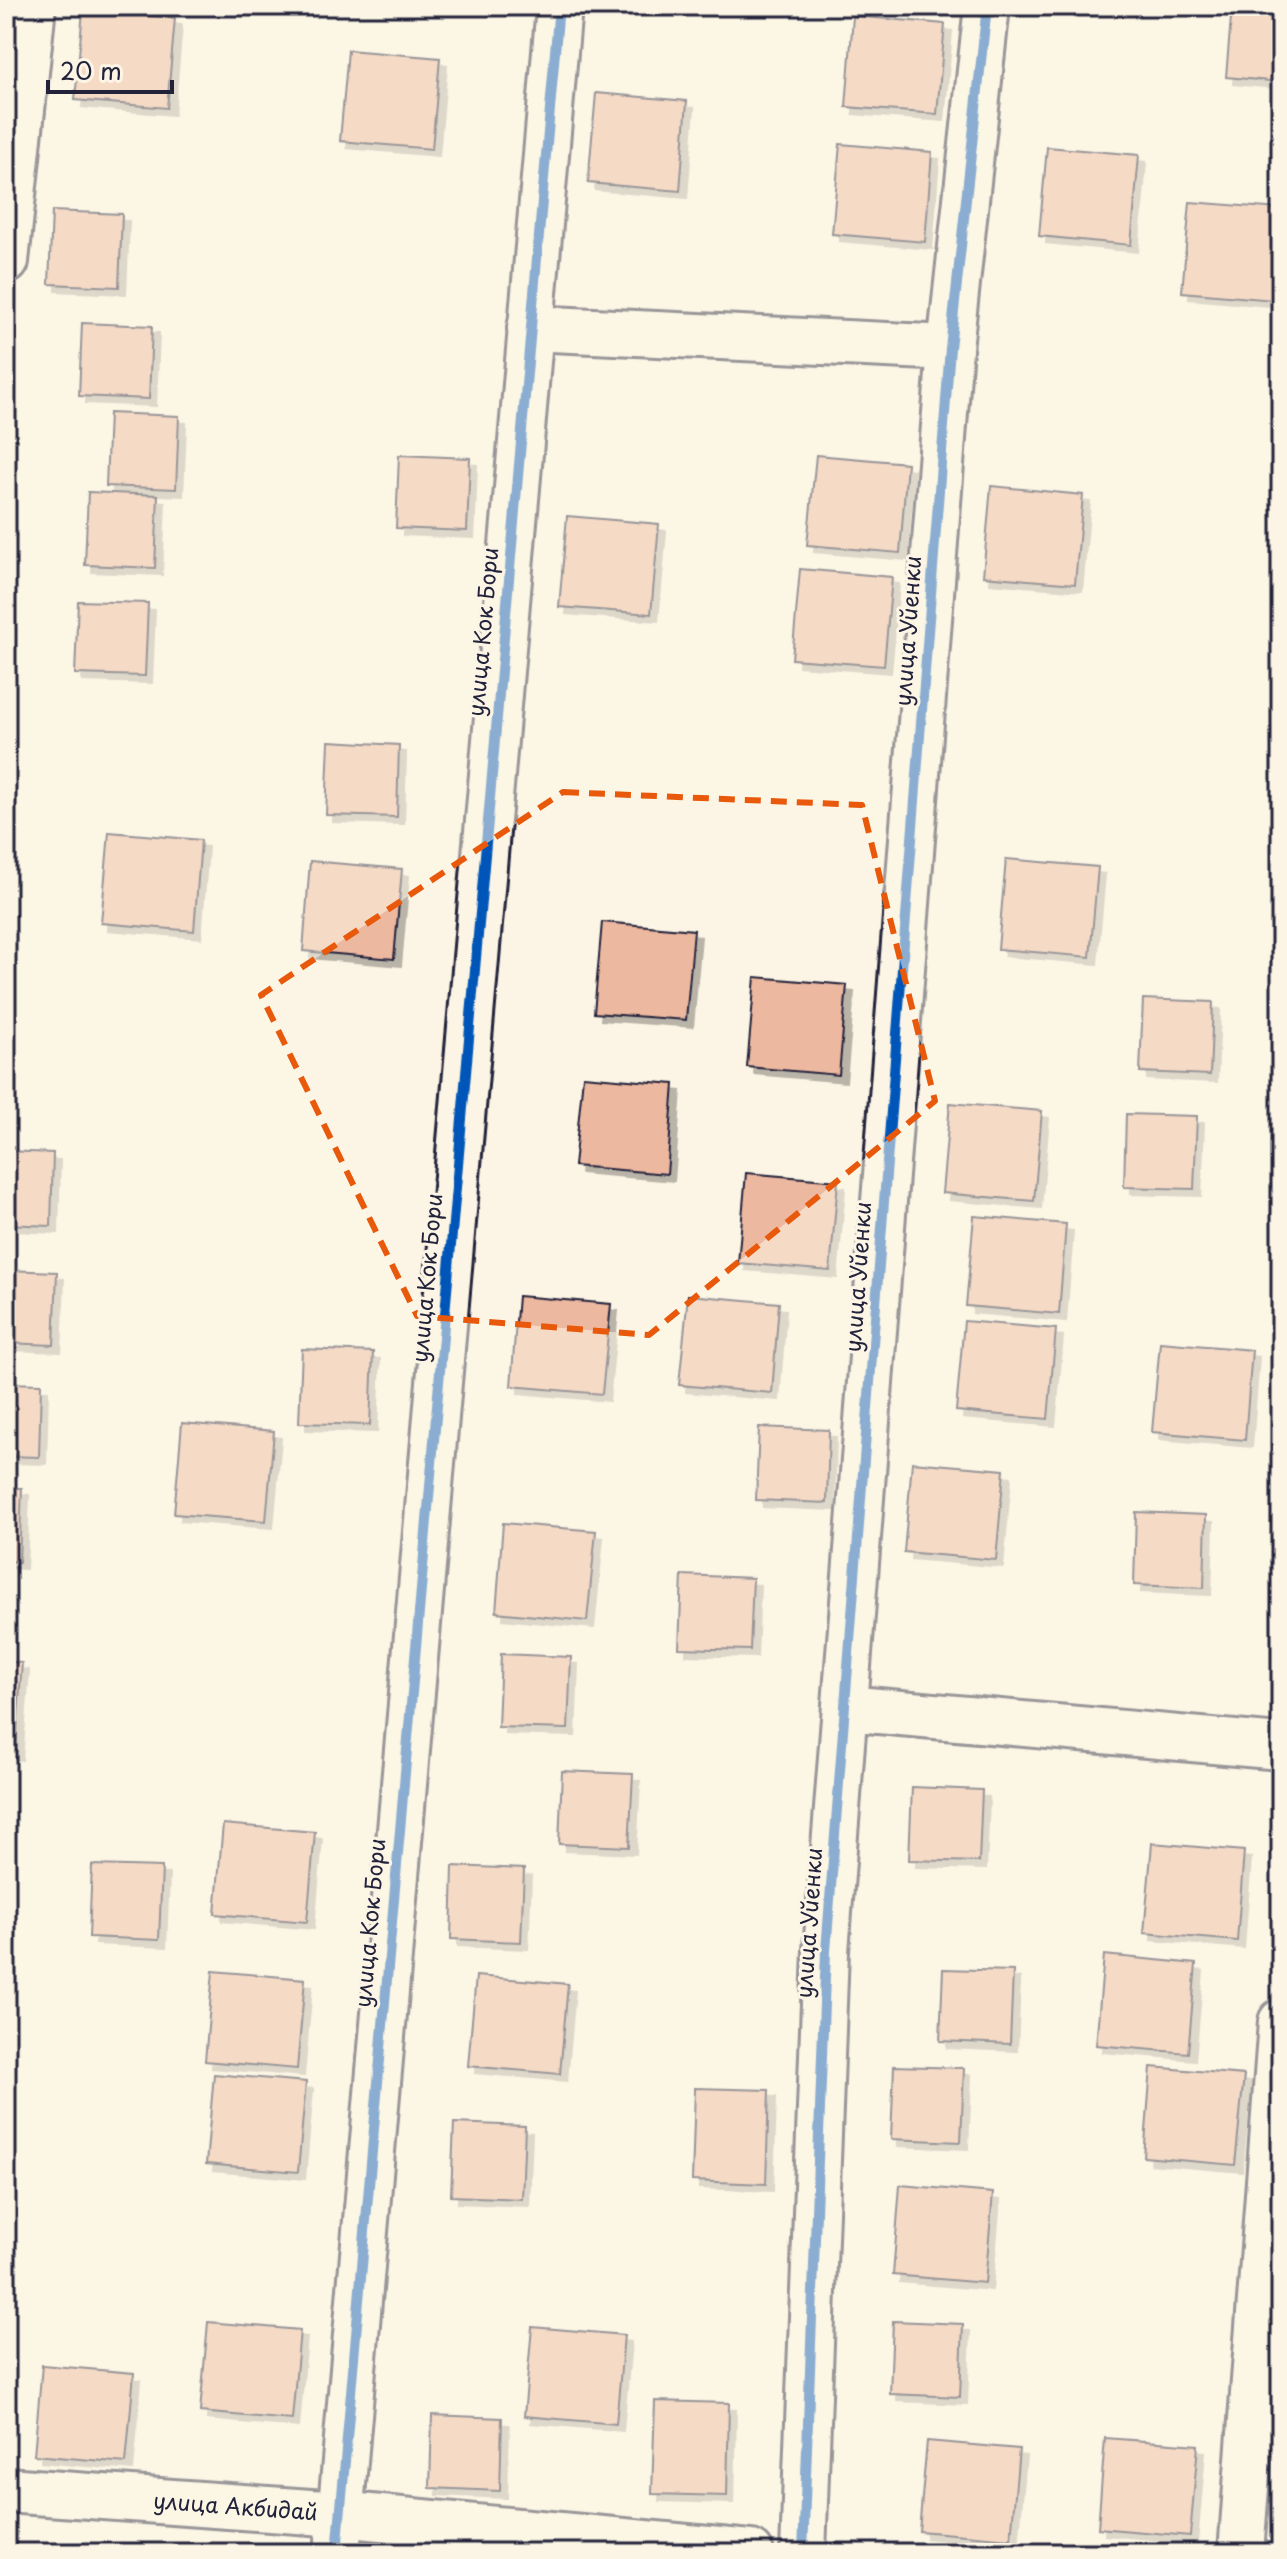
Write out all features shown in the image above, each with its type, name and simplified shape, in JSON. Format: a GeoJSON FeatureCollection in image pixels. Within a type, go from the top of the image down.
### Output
{"type":"FeatureCollection","features":[{"type":"Feature","properties":{"kind":"street"},"geometry":{"type":"LineString","coordinates":[[6,261],[33,6]]}},
{"type":"Feature","properties":{"kind":"street","name":"улица Кок Бори"},"geometry":{"type":"LineString","coordinates":[[338,2533],[559,6]]}},
{"type":"Feature","properties":{"kind":"street","name":"улица Уйенки"},"geometry":{"type":"LineString","coordinates":[[803,2553],[826,1951],[950,348],[987,6]]}},
{"type":"Feature","properties":{"kind":"street"},"geometry":{"type":"LineString","coordinates":[[530,328],[950,348]]}},
{"type":"Feature","properties":{"kind":"street"},"geometry":{"type":"LineString","coordinates":[[845,1708],[1281,1747]]}},
{"type":"Feature","properties":{"kind":"street"},"geometry":{"type":"LineString","coordinates":[[1241,2553],[1281,2022]]}},
{"type":"Feature","properties":{"kind":"street","name":"улица Акбидай"},"geometry":{"type":"LineString","coordinates":[[6,2490],[338,2533],[751,2553]]}},
{"type":"Feature","properties":{"kind":"highlighted area"},"geometry":{"type":"Polygon","coordinates":[[[563,792],[862,805],[935,1101],[649,1335],[417,1316],[261,995],[563,792]]]}},
{"type":"Feature","properties":{"kind":"building"},"geometry":{"type":"Polygon","coordinates":[[[1232,6],[1281,6],[1281,82],[1226,77],[1232,6]]]}},
{"type":"Feature","properties":{"kind":"building"},"geometry":{"type":"Polygon","coordinates":[[[83,10],[175,18],[167,108],[75,100],[83,10]]]}},
{"type":"Feature","properties":{"kind":"building"},"geometry":{"type":"Polygon","coordinates":[[[853,16],[945,24],[937,114],[846,107],[853,16]]]}},
{"type":"Feature","properties":{"kind":"building"},"geometry":{"type":"Polygon","coordinates":[[[348,50],[440,58],[432,149],[340,141],[348,50]]]}},
{"type":"Feature","properties":{"kind":"building"},"geometry":{"type":"Polygon","coordinates":[[[596,93],[687,101],[680,191],[588,183],[596,93]]]}},
{"type":"Feature","properties":{"kind":"building"},"geometry":{"type":"Polygon","coordinates":[[[840,144],[932,152],[925,242],[832,234],[840,144]]]}},
{"type":"Feature","properties":{"kind":"building"},"geometry":{"type":"Polygon","coordinates":[[[1047,147],[1139,155],[1131,245],[1039,236],[1047,147]]]}},
{"type":"Feature","properties":{"kind":"building"},"geometry":{"type":"Polygon","coordinates":[[[1190,202],[1281,209],[1274,300],[1182,292],[1190,202]]]}},
{"type":"Feature","properties":{"kind":"building"},"geometry":{"type":"Polygon","coordinates":[[[52,211],[122,214],[119,287],[49,284],[52,211]]]}},
{"type":"Feature","properties":{"kind":"building"},"geometry":{"type":"Polygon","coordinates":[[[82,323],[152,326],[149,399],[79,396],[82,323]]]}},
{"type":"Feature","properties":{"kind":"building"},"geometry":{"type":"Polygon","coordinates":[[[109,413],[179,416],[176,489],[106,486],[109,413]]]}},
{"type":"Feature","properties":{"kind":"building"},"geometry":{"type":"Polygon","coordinates":[[[399,455],[470,458],[467,531],[396,528],[399,455]]]}},
{"type":"Feature","properties":{"kind":"building"},"geometry":{"type":"Polygon","coordinates":[[[816,455],[907,463],[900,553],[807,545],[816,455]]]}},
{"type":"Feature","properties":{"kind":"building"},"geometry":{"type":"Polygon","coordinates":[[[991,486],[1083,495],[1075,584],[983,576],[991,486]]]}},
{"type":"Feature","properties":{"kind":"building"},"geometry":{"type":"Polygon","coordinates":[[[88,492],[158,495],[155,568],[85,565],[88,492]]]}},
{"type":"Feature","properties":{"kind":"building"},"geometry":{"type":"Polygon","coordinates":[[[567,516],[659,524],[651,614],[559,607],[567,516]]]}},
{"type":"Feature","properties":{"kind":"building"},"geometry":{"type":"Polygon","coordinates":[[[800,569],[892,577],[884,666],[792,659],[800,569]]]}},
{"type":"Feature","properties":{"kind":"building"},"geometry":{"type":"Polygon","coordinates":[[[78,601],[148,603],[145,676],[75,674],[78,601]]]}},
{"type":"Feature","properties":{"kind":"building"},"geometry":{"type":"Polygon","coordinates":[[[329,741],[399,745],[397,817],[326,815],[329,741]]]}},
{"type":"Feature","properties":{"kind":"building"},"geometry":{"type":"Polygon","coordinates":[[[109,832],[201,840],[194,931],[101,923],[109,832]]]}},
{"type":"Feature","properties":{"kind":"building"},"geometry":{"type":"Polygon","coordinates":[[[1006,859],[1098,867],[1090,957],[998,949],[1006,859]]]}},
{"type":"Feature","properties":{"kind":"building"},"geometry":{"type":"Polygon","coordinates":[[[310,861],[402,869],[394,959],[303,951],[310,861]]]}},
{"type":"Feature","properties":{"kind":"building"},"geometry":{"type":"Polygon","coordinates":[[[602,922],[694,930],[686,1020],[594,1013],[602,922]]]}},
{"type":"Feature","properties":{"kind":"building"},"geometry":{"type":"Polygon","coordinates":[[[755,977],[847,985],[839,1075],[747,1067],[755,977]]]}},
{"type":"Feature","properties":{"kind":"building"},"geometry":{"type":"Polygon","coordinates":[[[1143,999],[1213,1002],[1210,1075],[1140,1072],[1143,999]]]}},
{"type":"Feature","properties":{"kind":"building"},"geometry":{"type":"Polygon","coordinates":[[[583,1076],[674,1084],[667,1174],[574,1166],[583,1076]]]}},
{"type":"Feature","properties":{"kind":"building"},"geometry":{"type":"Polygon","coordinates":[[[950,1103],[1042,1111],[1034,1201],[942,1193],[950,1103]]]}},
{"type":"Feature","properties":{"kind":"building"},"geometry":{"type":"Polygon","coordinates":[[[1126,1114],[1197,1116],[1194,1189],[1124,1187],[1126,1114]]]}},
{"type":"Feature","properties":{"kind":"building"},"geometry":{"type":"Polygon","coordinates":[[[6,1151],[53,1153],[51,1226],[6,1224],[6,1151]]]}},
{"type":"Feature","properties":{"kind":"building"},"geometry":{"type":"Polygon","coordinates":[[[746,1173],[838,1181],[830,1271],[738,1263],[746,1173]]]}},
{"type":"Feature","properties":{"kind":"building"},"geometry":{"type":"Polygon","coordinates":[[[974,1216],[1066,1224],[1059,1314],[966,1306],[974,1216]]]}},
{"type":"Feature","properties":{"kind":"building"},"geometry":{"type":"Polygon","coordinates":[[[6,1270],[57,1272],[54,1345],[6,1343],[6,1270]]]}},
{"type":"Feature","properties":{"kind":"building"},"geometry":{"type":"Polygon","coordinates":[[[688,1295],[779,1303],[772,1393],[679,1385],[688,1295]]]}},
{"type":"Feature","properties":{"kind":"building"},"geometry":{"type":"Polygon","coordinates":[[[518,1296],[611,1304],[602,1394],[511,1386],[518,1296]]]}},
{"type":"Feature","properties":{"kind":"building"},"geometry":{"type":"Polygon","coordinates":[[[964,1321],[1056,1329],[1048,1419],[956,1411],[964,1321]]]}},
{"type":"Feature","properties":{"kind":"building"},"geometry":{"type":"Polygon","coordinates":[[[1160,1342],[1252,1350],[1245,1440],[1152,1432],[1160,1342]]]}},
{"type":"Feature","properties":{"kind":"building"},"geometry":{"type":"Polygon","coordinates":[[[302,1349],[373,1352],[370,1425],[299,1423],[302,1349]]]}},
{"type":"Feature","properties":{"kind":"building"},"geometry":{"type":"Polygon","coordinates":[[[6,1383],[41,1384],[39,1457],[6,1456],[6,1383]]]}},
{"type":"Feature","properties":{"kind":"building"},"geometry":{"type":"Polygon","coordinates":[[[182,1423],[274,1431],[266,1521],[174,1514],[182,1423]]]}},
{"type":"Feature","properties":{"kind":"building"},"geometry":{"type":"Polygon","coordinates":[[[759,1427],[829,1430],[827,1503],[756,1500],[759,1427]]]}},
{"type":"Feature","properties":{"kind":"building"},"geometry":{"type":"Polygon","coordinates":[[[912,1462],[1004,1470],[996,1560],[904,1552],[912,1462]]]}},
{"type":"Feature","properties":{"kind":"building"},"geometry":{"type":"Polygon","coordinates":[[[6,1488],[22,1488],[19,1562],[6,1561],[6,1488]]]}},
{"type":"Feature","properties":{"kind":"building"},"geometry":{"type":"Polygon","coordinates":[[[1136,1512],[1206,1515],[1204,1588],[1134,1585],[1136,1512]]]}},
{"type":"Feature","properties":{"kind":"building"},"geometry":{"type":"Polygon","coordinates":[[[503,1523],[596,1531],[587,1621],[496,1612],[503,1523]]]}},
{"type":"Feature","properties":{"kind":"building"},"geometry":{"type":"Polygon","coordinates":[[[682,1575],[753,1578],[750,1650],[679,1648],[682,1575]]]}},
{"type":"Feature","properties":{"kind":"building"},"geometry":{"type":"Polygon","coordinates":[[[501,1654],[571,1657],[568,1729],[498,1727],[501,1654]]]}},
{"type":"Feature","properties":{"kind":"building"},"geometry":{"type":"Polygon","coordinates":[[[6,1661],[22,1663],[15,1753],[6,1752],[6,1661]]]}},
{"type":"Feature","properties":{"kind":"building"},"geometry":{"type":"Polygon","coordinates":[[[562,1771],[633,1774],[629,1847],[559,1844],[562,1771]]]}},
{"type":"Feature","properties":{"kind":"building"},"geometry":{"type":"Polygon","coordinates":[[[912,1787],[982,1790],[979,1862],[909,1860],[912,1787]]]}},
{"type":"Feature","properties":{"kind":"building"},"geometry":{"type":"Polygon","coordinates":[[[223,1824],[315,1832],[307,1922],[215,1914],[223,1824]]]}},
{"type":"Feature","properties":{"kind":"building"},"geometry":{"type":"Polygon","coordinates":[[[1152,1843],[1244,1851],[1237,1941],[1144,1933],[1152,1843]]]}},
{"type":"Feature","properties":{"kind":"building"},"geometry":{"type":"Polygon","coordinates":[[[92,1865],[162,1867],[159,1940],[89,1937],[92,1865]]]}},
{"type":"Feature","properties":{"kind":"building"},"geometry":{"type":"Polygon","coordinates":[[[453,1866],[524,1869],[521,1942],[451,1939],[453,1866]]]}},
{"type":"Feature","properties":{"kind":"building"},"geometry":{"type":"Polygon","coordinates":[[[1104,1955],[1196,1964],[1188,2053],[1096,2045],[1104,1955]]]}},
{"type":"Feature","properties":{"kind":"building"},"geometry":{"type":"Polygon","coordinates":[[[943,1969],[1013,1971],[1010,2044],[940,2041],[943,1969]]]}},
{"type":"Feature","properties":{"kind":"building"},"geometry":{"type":"Polygon","coordinates":[[[213,1971],[305,1979],[297,2069],[205,2061],[213,1971]]]}},
{"type":"Feature","properties":{"kind":"building"},"geometry":{"type":"Polygon","coordinates":[[[476,1976],[568,1984],[560,2074],[468,2066],[476,1976]]]}},
{"type":"Feature","properties":{"kind":"building"},"geometry":{"type":"Polygon","coordinates":[[[894,2066],[964,2068],[961,2142],[891,2139],[894,2066]]]}},
{"type":"Feature","properties":{"kind":"building"},"geometry":{"type":"Polygon","coordinates":[[[1151,2067],[1244,2075],[1235,2165],[1144,2157],[1151,2067]]]}},
{"type":"Feature","properties":{"kind":"building"},"geometry":{"type":"Polygon","coordinates":[[[214,2074],[306,2082],[298,2172],[206,2164],[214,2074]]]}},
{"type":"Feature","properties":{"kind":"building"},"geometry":{"type":"Polygon","coordinates":[[[695,2088],[769,2090],[766,2184],[692,2181],[695,2088]]]}},
{"type":"Feature","properties":{"kind":"building"},"geometry":{"type":"Polygon","coordinates":[[[454,2123],[525,2126],[522,2199],[451,2196],[454,2123]]]}},
{"type":"Feature","properties":{"kind":"building"},"geometry":{"type":"Polygon","coordinates":[[[900,2185],[993,2193],[985,2283],[893,2275],[900,2185]]]}},
{"type":"Feature","properties":{"kind":"building"},"geometry":{"type":"Polygon","coordinates":[[[893,2321],[963,2324],[960,2397],[890,2394],[893,2321]]]}},
{"type":"Feature","properties":{"kind":"building"},"geometry":{"type":"Polygon","coordinates":[[[208,2322],[300,2330],[292,2420],[200,2412],[208,2322]]]}},
{"type":"Feature","properties":{"kind":"building"},"geometry":{"type":"Polygon","coordinates":[[[532,2327],[624,2335],[616,2424],[524,2416],[532,2327]]]}},
{"type":"Feature","properties":{"kind":"building"},"geometry":{"type":"Polygon","coordinates":[[[42,2365],[134,2373],[126,2463],[34,2455],[42,2365]]]}},
{"type":"Feature","properties":{"kind":"building"},"geometry":{"type":"Polygon","coordinates":[[[655,2401],[729,2403],[727,2496],[652,2494],[655,2401]]]}},
{"type":"Feature","properties":{"kind":"building"},"geometry":{"type":"Polygon","coordinates":[[[432,2415],[502,2418],[500,2491],[430,2488],[432,2415]]]}},
{"type":"Feature","properties":{"kind":"building"},"geometry":{"type":"Polygon","coordinates":[[[1105,2438],[1198,2445],[1190,2536],[1098,2528],[1105,2438]]]}},
{"type":"Feature","properties":{"kind":"building"},"geometry":{"type":"Polygon","coordinates":[[[927,2441],[1019,2449],[1011,2539],[919,2531],[927,2441]]]}},
{"type":"Feature","properties":{"kind":"cycle path"},"geometry":{"type":"LineString","coordinates":[[337,2553],[559,6]]}},
{"type":"Feature","properties":{"kind":"cycle path"},"geometry":{"type":"LineString","coordinates":[[803,2553],[826,1951],[950,348],[987,6]]}}]}
